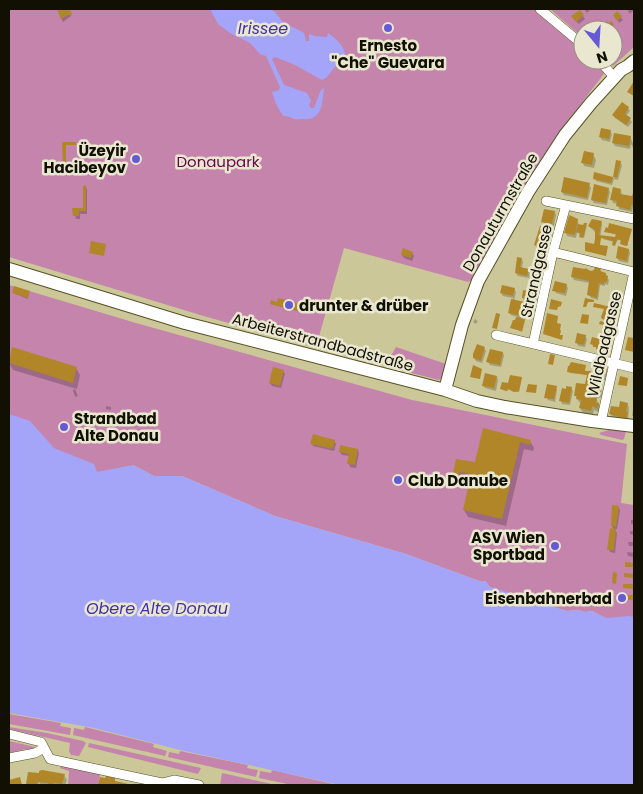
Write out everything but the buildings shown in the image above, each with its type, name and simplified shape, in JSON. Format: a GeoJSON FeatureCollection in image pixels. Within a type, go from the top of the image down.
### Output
{"type":"FeatureCollection","features":[{"type":"Feature","properties":{"kind":"main road","name":"Donauturmstraße"},"geometry":{"type":"LineString","coordinates":[[445,390],[462,325],[478,281],[528,192],[565,135],[634,53]]}},
{"type":"Feature","properties":{"kind":"main road","name":"Donauturmstraße"},"geometry":{"type":"LineString","coordinates":[[618,73],[634,61]]}},
{"type":"Feature","properties":{"kind":"main road","name":"Arbeiterstrandbadstraße"},"geometry":{"type":"LineString","coordinates":[[9,269],[185,323],[445,390],[477,401],[634,426]]}},
{"type":"Feature","properties":{"kind":"street"},"geometry":{"type":"LineString","coordinates":[[540,9],[573,37]]}},
{"type":"Feature","properties":{"kind":"street"},"geometry":{"type":"LineString","coordinates":[[614,70],[618,73]]}},
{"type":"Feature","properties":{"kind":"street"},"geometry":{"type":"LineString","coordinates":[[546,201],[634,219]]}},
{"type":"Feature","properties":{"kind":"street","name":"Strandgasse"},"geometry":{"type":"LineString","coordinates":[[533,344],[553,252],[566,205]]}},
{"type":"Feature","properties":{"kind":"street"},"geometry":{"type":"LineString","coordinates":[[553,252],[634,272]]}},
{"type":"Feature","properties":{"kind":"street","name":"Wildbadgasse"},"geometry":{"type":"LineString","coordinates":[[601,422],[634,272]]}},
{"type":"Feature","properties":{"kind":"street"},"geometry":{"type":"LineString","coordinates":[[496,335],[634,368]]}},
{"type":"Feature","properties":{"kind":"street"},"geometry":{"type":"LineString","coordinates":[[9,734],[41,742],[50,759],[162,782],[174,780],[198,785]]}},
{"type":"Feature","properties":{"kind":"street"},"geometry":{"type":"LineString","coordinates":[[9,758],[35,753],[44,748]]}},
{"type":"Feature","properties":{"kind":"green space","name":"Donaupark"},"geometry":{"type":"Polygon","coordinates":[[[9,9],[536,9],[573,38],[573,70],[606,71],[561,130],[474,278],[468,282],[344,248],[316,347],[207,317],[9,257],[9,9]]]}},
{"type":"Feature","properties":{"kind":"green space"},"geometry":{"type":"Polygon","coordinates":[[[550,9],[634,9],[634,47],[623,57],[623,20],[573,20],[573,29],[550,9]]]}},
{"type":"Feature","properties":{"kind":"green space"},"geometry":{"type":"Polygon","coordinates":[[[9,285],[136,323],[412,400],[627,444],[621,503],[634,505],[634,680],[607,619],[592,611],[567,611],[518,597],[490,587],[485,581],[482,582],[406,554],[275,516],[182,476],[154,476],[133,465],[9,569],[9,285]]]}},
{"type":"Feature","properties":{"kind":"green space"},"geometry":{"type":"Polygon","coordinates":[[[396,347],[446,364],[442,378],[439,380],[392,368],[392,364],[387,363],[396,347]]]}},
{"type":"Feature","properties":{"kind":"green space"},"geometry":{"type":"Polygon","coordinates":[[[609,430],[626,431],[624,439],[599,433],[609,430]]]}},
{"type":"Feature","properties":{"kind":"green space"},"geometry":{"type":"Polygon","coordinates":[[[9,714],[61,723],[60,726],[71,728],[70,735],[9,724],[9,714]]]}},
{"type":"Feature","properties":{"kind":"green space"},"geometry":{"type":"Polygon","coordinates":[[[9,727],[47,733],[86,743],[79,756],[71,755],[69,751],[70,743],[9,729],[9,727]]]}},
{"type":"Feature","properties":{"kind":"green space"},"geometry":{"type":"Polygon","coordinates":[[[85,727],[154,744],[153,747],[167,751],[165,756],[73,735],[74,728],[84,730],[85,727]]]}},
{"type":"Feature","properties":{"kind":"green space"},"geometry":{"type":"Polygon","coordinates":[[[9,741],[35,747],[36,749],[9,753],[9,741]]]}},
{"type":"Feature","properties":{"kind":"green space"},"geometry":{"type":"Polygon","coordinates":[[[89,743],[201,768],[198,774],[88,747],[89,743]]]}},
{"type":"Feature","properties":{"kind":"green space"},"geometry":{"type":"Polygon","coordinates":[[[180,751],[248,765],[247,768],[258,770],[256,777],[168,757],[169,752],[179,754],[180,751]]]}},
{"type":"Feature","properties":{"kind":"green space"},"geometry":{"type":"Polygon","coordinates":[[[64,763],[89,772],[101,771],[98,785],[68,785],[69,771],[60,768],[64,763]]]}},
{"type":"Feature","properties":{"kind":"green space"},"geometry":{"type":"Polygon","coordinates":[[[272,770],[337,785],[292,785],[259,778],[260,771],[271,773],[272,770]]]}},
{"type":"Feature","properties":{"kind":"green space"},"geometry":{"type":"Polygon","coordinates":[[[222,773],[276,785],[220,785],[222,773]]]}},
{"type":"Feature","properties":{"kind":"water","name":"Irissee"},"geometry":{"type":"Polygon","coordinates":[[[210,9],[269,9],[274,11],[283,22],[304,33],[306,41],[309,41],[309,34],[327,37],[328,33],[336,40],[343,47],[345,54],[327,77],[322,80],[295,65],[275,57],[272,59],[284,85],[307,93],[311,101],[309,105],[311,108],[314,108],[321,90],[324,88],[322,105],[318,114],[309,119],[283,116],[272,92],[279,90],[280,87],[266,56],[260,54],[250,43],[230,33],[218,24],[210,9]]]}},
{"type":"Feature","properties":{"kind":"water","name":"Obere Alte Donau"},"geometry":{"type":"Polygon","coordinates":[[[9,414],[30,421],[54,448],[94,464],[97,472],[133,465],[154,476],[182,476],[275,516],[406,554],[482,582],[486,581],[490,587],[567,611],[591,611],[607,618],[634,617],[634,785],[340,785],[180,750],[94,728],[9,713],[9,414]]]}},
{"type":"Feature","properties":{"kind":"place","name":"Ernesto \"Che\" Guevara"},"geometry":{"type":"Point","coordinates":[388,28]}},
{"type":"Feature","properties":{"kind":"place","name":"Üzeyir Hacibeyov"},"geometry":{"type":"Point","coordinates":[136,159]}},
{"type":"Feature","properties":{"kind":"place","name":"drunter & drüber"},"geometry":{"type":"Point","coordinates":[289,305]}},
{"type":"Feature","properties":{"kind":"place","name":"Strandbad Alte Donau"},"geometry":{"type":"Point","coordinates":[64,427]}},
{"type":"Feature","properties":{"kind":"place","name":"Club Danube"},"geometry":{"type":"Point","coordinates":[398,480]}},
{"type":"Feature","properties":{"kind":"place","name":"ASV Wien Sportbad"},"geometry":{"type":"Point","coordinates":[555,546]}},
{"type":"Feature","properties":{"kind":"place","name":"Eisenbahnerbad"},"geometry":{"type":"Point","coordinates":[622,598]}}]}
